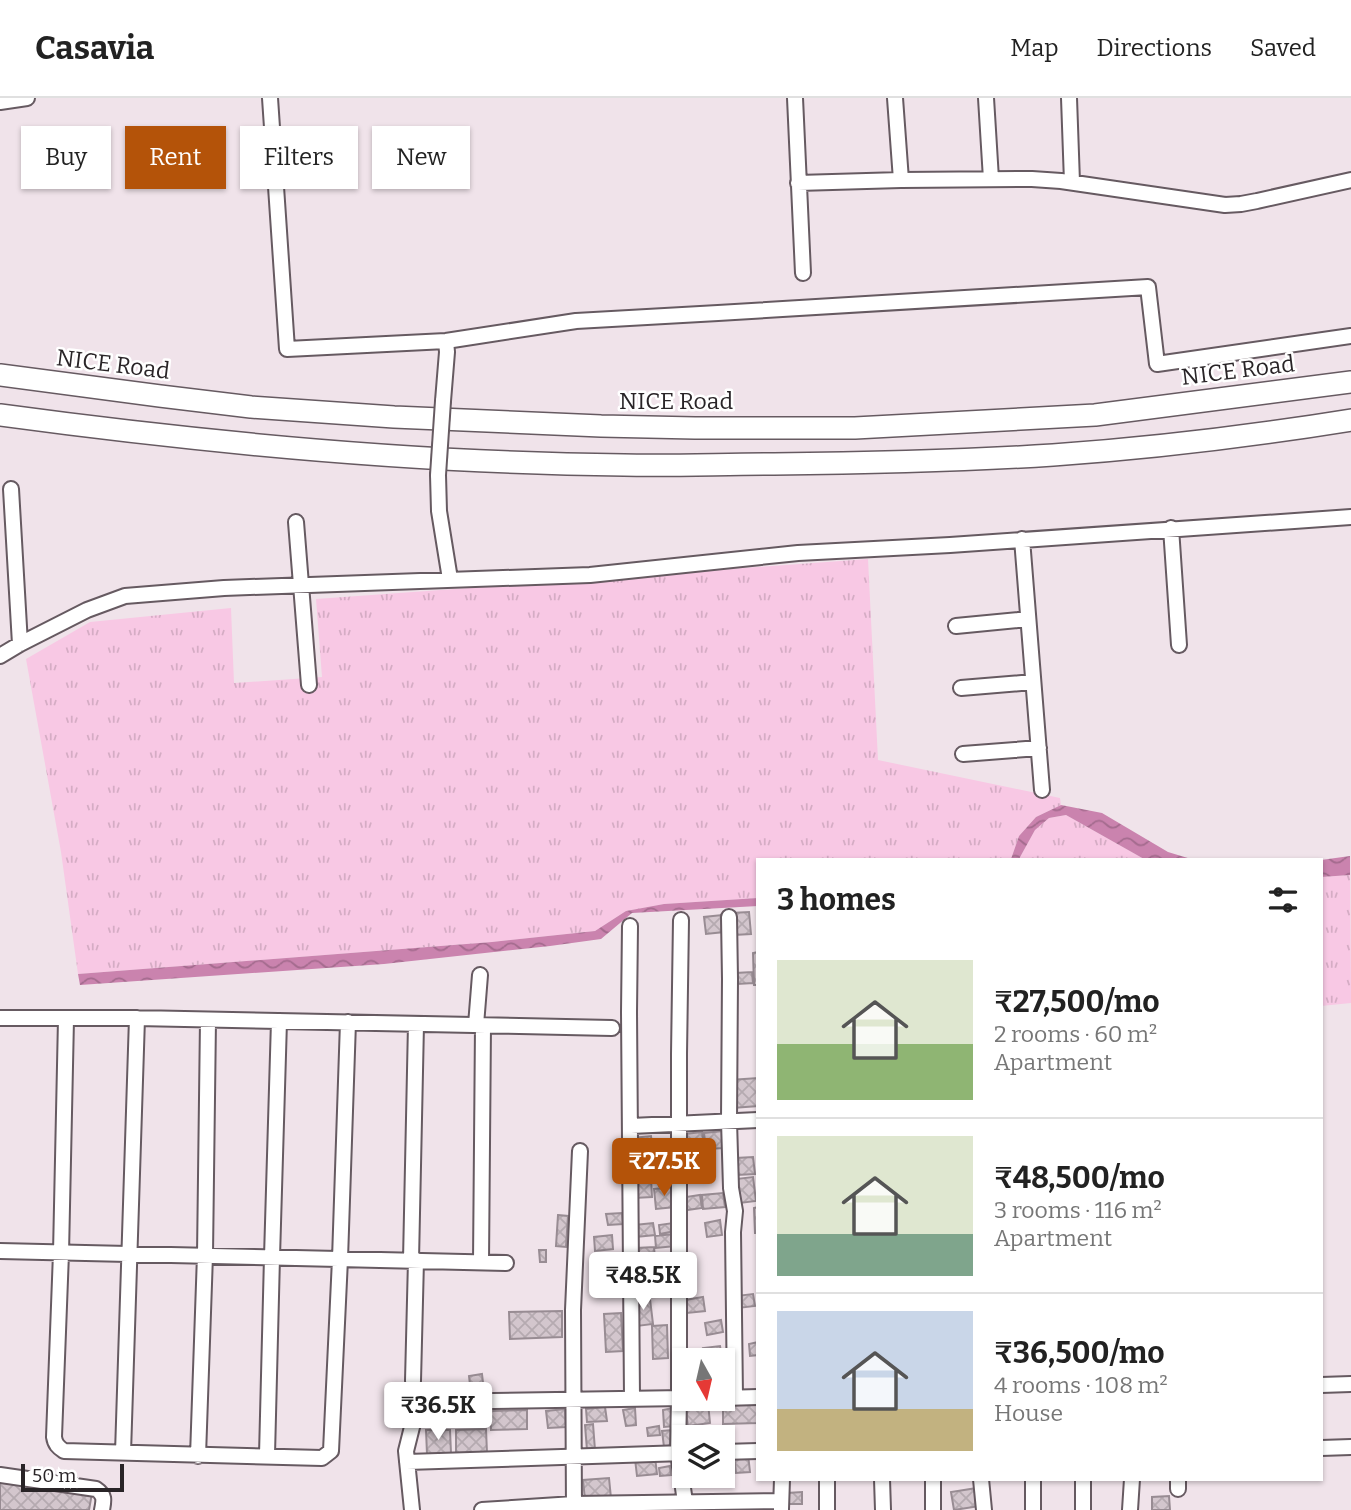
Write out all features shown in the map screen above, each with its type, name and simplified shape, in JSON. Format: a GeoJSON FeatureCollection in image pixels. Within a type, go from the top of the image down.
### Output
{"type":"FeatureCollection","features":[{"type":"Feature","properties":{"kind":"highway","name":"NICE Road"},"geometry":{"type":"LineString","coordinates":[[0,375],[251,407],[394,418],[695,428],[855,428],[1096,415],[1351,382]]}},
{"type":"Feature","properties":{"kind":"highway"},"geometry":{"type":"LineString","coordinates":[[0,415],[190,439],[367,454],[625,466],[923,461],[1055,455],[1206,441],[1341,422]]}},
{"type":"Feature","properties":{"kind":"street"},"geometry":{"type":"LineString","coordinates":[[0,103],[27,98]]}},
{"type":"Feature","properties":{"kind":"street"},"geometry":{"type":"LineString","coordinates":[[270,98],[287,349],[446,341],[576,321],[1148,287],[1157,363],[1351,336]]}},
{"type":"Feature","properties":{"kind":"street"},"geometry":{"type":"LineString","coordinates":[[795,98],[803,274]]}},
{"type":"Feature","properties":{"kind":"street"},"geometry":{"type":"LineString","coordinates":[[895,98],[901,180]]}},
{"type":"Feature","properties":{"kind":"street"},"geometry":{"type":"LineString","coordinates":[[986,98],[991,179]]}},
{"type":"Feature","properties":{"kind":"street"},"geometry":{"type":"LineString","coordinates":[[1069,98],[1072,183]]}},
{"type":"Feature","properties":{"kind":"street"},"geometry":{"type":"LineString","coordinates":[[798,183],[1032,179],[1225,205],[1249,203],[1351,180]]}},
{"type":"Feature","properties":{"kind":"street"},"geometry":{"type":"LineString","coordinates":[[446,341],[438,475],[439,511],[450,579]]}},
{"type":"Feature","properties":{"kind":"street"},"geometry":{"type":"LineString","coordinates":[[11,489],[20,644]]}},
{"type":"Feature","properties":{"kind":"street"},"geometry":{"type":"LineString","coordinates":[[0,656],[87,610],[125,596],[224,588],[590,575],[798,553],[1351,517]]}},
{"type":"Feature","properties":{"kind":"street"},"geometry":{"type":"LineString","coordinates":[[296,522],[309,685]]}},
{"type":"Feature","properties":{"kind":"street"},"geometry":{"type":"LineString","coordinates":[[1171,528],[1179,645]]}},
{"type":"Feature","properties":{"kind":"street"},"geometry":{"type":"LineString","coordinates":[[1022,540],[1042,790]]}},
{"type":"Feature","properties":{"kind":"street"},"geometry":{"type":"LineString","coordinates":[[956,626],[1028,619]]}},
{"type":"Feature","properties":{"kind":"street"},"geometry":{"type":"LineString","coordinates":[[961,688],[1033,682]]}},
{"type":"Feature","properties":{"kind":"street"},"geometry":{"type":"LineString","coordinates":[[963,754],[1039,748]]}},
{"type":"Feature","properties":{"kind":"street"},"geometry":{"type":"LineString","coordinates":[[729,917],[729,1121],[731,1188],[735,1211],[730,1348]]}},
{"type":"Feature","properties":{"kind":"street"},"geometry":{"type":"LineString","coordinates":[[681,920],[679,1124],[681,1348]]}},
{"type":"Feature","properties":{"kind":"street"},"geometry":{"type":"LineString","coordinates":[[630,926],[632,1399]]}},
{"type":"Feature","properties":{"kind":"street"},"geometry":{"type":"LineString","coordinates":[[480,975],[481,1262]]}},
{"type":"Feature","properties":{"kind":"street"},"geometry":{"type":"LineString","coordinates":[[0,1018],[137,1018],[612,1028]]}},
{"type":"Feature","properties":{"kind":"street"},"geometry":{"type":"LineString","coordinates":[[123,1452],[137,1018]]}},
{"type":"Feature","properties":{"kind":"street"},"geometry":{"type":"LineString","coordinates":[[66,1019],[55,1442],[64,1451],[322,1458],[331,1451],[348,1022]]}},
{"type":"Feature","properties":{"kind":"street"},"geometry":{"type":"LineString","coordinates":[[198,1455],[205,1255],[208,1020]]}},
{"type":"Feature","properties":{"kind":"street"},"geometry":{"type":"LineString","coordinates":[[267,1455],[279,1021]]}},
{"type":"Feature","properties":{"kind":"street"},"geometry":{"type":"LineString","coordinates":[[413,1381],[416,1024]]}},
{"type":"Feature","properties":{"kind":"street"},"geometry":{"type":"LineString","coordinates":[[631,1126],[756,1120]]}},
{"type":"Feature","properties":{"kind":"street"},"geometry":{"type":"LineString","coordinates":[[574,1507],[573,1310],[580,1151]]}},
{"type":"Feature","properties":{"kind":"street"},"geometry":{"type":"LineString","coordinates":[[0,1251],[506,1263]]}},
{"type":"Feature","properties":{"kind":"street"},"geometry":{"type":"LineString","coordinates":[[1323,1385],[1351,1384]]}},
{"type":"Feature","properties":{"kind":"street"},"geometry":{"type":"LineString","coordinates":[[735,1397],[756,1397]]}},
{"type":"Feature","properties":{"kind":"street"},"geometry":{"type":"LineString","coordinates":[[412,1510],[406,1451],[415,1415],[427,1402],[672,1398]]}},
{"type":"Feature","properties":{"kind":"street"},"geometry":{"type":"LineString","coordinates":[[1323,1448],[1351,1447]]}},
{"type":"Feature","properties":{"kind":"street"},"geometry":{"type":"LineString","coordinates":[[735,1452],[756,1451]]}},
{"type":"Feature","properties":{"kind":"street"},"geometry":{"type":"LineString","coordinates":[[407,1462],[672,1453]]}},
{"type":"Feature","properties":{"kind":"street"},"geometry":{"type":"LineString","coordinates":[[0,1475],[96,1489],[102,1493],[104,1499],[102,1510]]}},
{"type":"Feature","properties":{"kind":"street"},"geometry":{"type":"LineString","coordinates":[[482,1510],[685,1502],[781,1505],[782,1481]]}},
{"type":"Feature","properties":{"kind":"street"},"geometry":{"type":"LineString","coordinates":[[827,1481],[827,1510]]}},
{"type":"Feature","properties":{"kind":"street"},"geometry":{"type":"LineString","coordinates":[[882,1481],[883,1510]]}},
{"type":"Feature","properties":{"kind":"street"},"geometry":{"type":"LineString","coordinates":[[933,1481],[933,1510]]}},
{"type":"Feature","properties":{"kind":"street"},"geometry":{"type":"LineString","coordinates":[[981,1481],[984,1510]]}},
{"type":"Feature","properties":{"kind":"street"},"geometry":{"type":"LineString","coordinates":[[1032,1510],[1033,1481]]}},
{"type":"Feature","properties":{"kind":"street"},"geometry":{"type":"LineString","coordinates":[[1083,1481],[1083,1510]]}},
{"type":"Feature","properties":{"kind":"street"},"geometry":{"type":"LineString","coordinates":[[1130,1510],[1132,1481]]}},
{"type":"Feature","properties":{"kind":"street"},"geometry":{"type":"LineString","coordinates":[[684,1488],[685,1502]]}},
{"type":"Feature","properties":{"kind":"green space"},"geometry":{"type":"Polygon","coordinates":[[[868,559],[878,760],[1060,798],[1061,805],[1036,817],[1019,836],[1011,858],[756,858],[756,898],[664,904],[626,911],[595,931],[492,942],[78,974],[61,852],[26,659],[90,622],[231,608],[234,683],[322,677],[316,599],[868,559]]]}},
{"type":"Feature","properties":{"kind":"green space"},"geometry":{"type":"Polygon","coordinates":[[[1066,815],[1142,858],[1020,858],[1035,830],[1049,818],[1066,815]]]}},
{"type":"Feature","properties":{"kind":"green space"},"geometry":{"type":"Polygon","coordinates":[[[1350,875],[1351,1003],[1323,1006],[1323,877],[1350,875]]]}},
{"type":"Feature","properties":{"kind":"water"},"geometry":{"type":"Polygon","coordinates":[[[1061,805],[1102,813],[1168,852],[1188,858],[1142,858],[1066,815],[1049,818],[1035,830],[1020,858],[1011,858],[1019,836],[1036,817],[1061,805]]]}},
{"type":"Feature","properties":{"kind":"water"},"geometry":{"type":"Polygon","coordinates":[[[1350,856],[1350,875],[1323,877],[1323,860],[1350,856]]]}},
{"type":"Feature","properties":{"kind":"water"},"geometry":{"type":"Polygon","coordinates":[[[756,898],[756,906],[632,913],[601,939],[550,946],[384,964],[80,985],[78,974],[492,942],[595,931],[626,911],[664,904],[756,898]]]}},
{"type":"Feature","properties":{"kind":"building"},"geometry":{"type":"Polygon","coordinates":[[[749,912],[751,934],[734,935],[731,913],[749,912]]]}},
{"type":"Feature","properties":{"kind":"building"},"geometry":{"type":"Polygon","coordinates":[[[722,915],[724,932],[706,934],[704,917],[722,915]]]}},
{"type":"Feature","properties":{"kind":"building"},"geometry":{"type":"Polygon","coordinates":[[[756,952],[756,985],[754,985],[753,953],[756,952]]]}},
{"type":"Feature","properties":{"kind":"building"},"geometry":{"type":"Polygon","coordinates":[[[752,972],[753,983],[737,984],[736,973],[752,972]]]}},
{"type":"Feature","properties":{"kind":"building"},"geometry":{"type":"Polygon","coordinates":[[[756,1078],[756,1106],[733,1108],[730,1080],[756,1078]]]}},
{"type":"Feature","properties":{"kind":"building"},"geometry":{"type":"Polygon","coordinates":[[[723,1131],[724,1148],[706,1149],[704,1133],[723,1131]]]}},
{"type":"Feature","properties":{"kind":"building"},"geometry":{"type":"Polygon","coordinates":[[[702,1132],[704,1145],[686,1147],[685,1134],[702,1132]]]}},
{"type":"Feature","properties":{"kind":"building"},"geometry":{"type":"Polygon","coordinates":[[[651,1136],[654,1160],[636,1162],[633,1138],[651,1136]]]}},
{"type":"Feature","properties":{"kind":"building"},"geometry":{"type":"Polygon","coordinates":[[[699,1157],[700,1167],[682,1169],[681,1159],[699,1157]]]}},
{"type":"Feature","properties":{"kind":"building"},"geometry":{"type":"Polygon","coordinates":[[[753,1157],[755,1174],[737,1175],[736,1158],[753,1157]]]}},
{"type":"Feature","properties":{"kind":"building"},"geometry":{"type":"Polygon","coordinates":[[[673,1164],[676,1184],[659,1186],[657,1166],[673,1164]]]}},
{"type":"Feature","properties":{"kind":"building"},"geometry":{"type":"Polygon","coordinates":[[[753,1177],[756,1201],[740,1203],[736,1179],[753,1177]]]}},
{"type":"Feature","properties":{"kind":"building"},"geometry":{"type":"Polygon","coordinates":[[[651,1178],[652,1197],[634,1198],[633,1179],[651,1178]]]}},
{"type":"Feature","properties":{"kind":"building"},"geometry":{"type":"Polygon","coordinates":[[[673,1187],[675,1207],[656,1209],[654,1189],[673,1187]]]}},
{"type":"Feature","properties":{"kind":"building"},"geometry":{"type":"Polygon","coordinates":[[[723,1193],[725,1207],[703,1209],[702,1195],[723,1193]]]}},
{"type":"Feature","properties":{"kind":"building"},"geometry":{"type":"Polygon","coordinates":[[[700,1195],[702,1208],[687,1210],[686,1197],[700,1195]]]}},
{"type":"Feature","properties":{"kind":"building"},"geometry":{"type":"Polygon","coordinates":[[[756,1208],[756,1233],[755,1233],[756,1208]]]}},
{"type":"Feature","properties":{"kind":"building"},"geometry":{"type":"Polygon","coordinates":[[[622,1213],[623,1224],[608,1225],[606,1214],[622,1213]]]}},
{"type":"Feature","properties":{"kind":"building"},"geometry":{"type":"Polygon","coordinates":[[[558,1215],[568,1216],[566,1247],[556,1246],[558,1215]]]}},
{"type":"Feature","properties":{"kind":"building"},"geometry":{"type":"Polygon","coordinates":[[[720,1220],[722,1235],[707,1237],[705,1223],[720,1220]]]}},
{"type":"Feature","properties":{"kind":"building"},"geometry":{"type":"Polygon","coordinates":[[[653,1223],[655,1235],[636,1237],[635,1225],[653,1223]]]}},
{"type":"Feature","properties":{"kind":"building"},"geometry":{"type":"Polygon","coordinates":[[[673,1223],[675,1231],[660,1234],[659,1225],[673,1223]]]}},
{"type":"Feature","properties":{"kind":"building"},"geometry":{"type":"Polygon","coordinates":[[[674,1234],[675,1246],[656,1248],[655,1236],[674,1234]]]}},
{"type":"Feature","properties":{"kind":"building"},"geometry":{"type":"Polygon","coordinates":[[[612,1235],[613,1249],[595,1251],[594,1237],[612,1235]]]}},
{"type":"Feature","properties":{"kind":"building"},"geometry":{"type":"Polygon","coordinates":[[[654,1247],[655,1259],[638,1261],[637,1248],[654,1247]]]}},
{"type":"Feature","properties":{"kind":"building"},"geometry":{"type":"Polygon","coordinates":[[[539,1250],[546,1250],[546,1262],[540,1262],[539,1250]]]}},
{"type":"Feature","properties":{"kind":"building"},"geometry":{"type":"Polygon","coordinates":[[[672,1260],[672,1270],[655,1271],[655,1261],[672,1260]]]}},
{"type":"Feature","properties":{"kind":"building"},"geometry":{"type":"Polygon","coordinates":[[[753,1294],[755,1306],[738,1308],[736,1296],[753,1294]]]}},
{"type":"Feature","properties":{"kind":"building"},"geometry":{"type":"Polygon","coordinates":[[[703,1297],[705,1311],[687,1313],[685,1300],[703,1297]]]}},
{"type":"Feature","properties":{"kind":"building"},"geometry":{"type":"Polygon","coordinates":[[[650,1299],[653,1324],[637,1326],[633,1301],[650,1299]]]}},
{"type":"Feature","properties":{"kind":"building"},"geometry":{"type":"Polygon","coordinates":[[[562,1311],[562,1337],[510,1339],[509,1312],[562,1311]]]}},
{"type":"Feature","properties":{"kind":"building"},"geometry":{"type":"Polygon","coordinates":[[[621,1313],[623,1351],[606,1352],[604,1314],[621,1313]]]}},
{"type":"Feature","properties":{"kind":"building"},"geometry":{"type":"Polygon","coordinates":[[[721,1320],[723,1332],[707,1335],[705,1323],[721,1320]]]}},
{"type":"Feature","properties":{"kind":"building"},"geometry":{"type":"Polygon","coordinates":[[[667,1325],[668,1358],[653,1359],[652,1326],[667,1325]]]}},
{"type":"Feature","properties":{"kind":"building"},"geometry":{"type":"Polygon","coordinates":[[[756,1342],[756,1355],[750,1356],[749,1344],[756,1342]]]}},
{"type":"Feature","properties":{"kind":"building"},"geometry":{"type":"Polygon","coordinates":[[[482,1374],[484,1391],[471,1393],[469,1376],[482,1374]]]}},
{"type":"Feature","properties":{"kind":"building"},"geometry":{"type":"Polygon","coordinates":[[[756,1404],[756,1423],[723,1424],[723,1411],[735,1411],[735,1405],[756,1404]]]}},
{"type":"Feature","properties":{"kind":"building"},"geometry":{"type":"Polygon","coordinates":[[[605,1407],[607,1421],[587,1422],[586,1409],[605,1407]]]}},
{"type":"Feature","properties":{"kind":"building"},"geometry":{"type":"Polygon","coordinates":[[[635,1408],[636,1425],[626,1426],[623,1410],[635,1408]]]}},
{"type":"Feature","properties":{"kind":"building"},"geometry":{"type":"Polygon","coordinates":[[[672,1408],[674,1425],[664,1427],[663,1410],[672,1408]]]}},
{"type":"Feature","properties":{"kind":"building"},"geometry":{"type":"Polygon","coordinates":[[[565,1409],[566,1427],[548,1428],[546,1411],[565,1409]]]}},
{"type":"Feature","properties":{"kind":"building"},"geometry":{"type":"Polygon","coordinates":[[[527,1410],[527,1429],[491,1430],[490,1411],[527,1410]]]}},
{"type":"Feature","properties":{"kind":"building"},"geometry":{"type":"Polygon","coordinates":[[[686,1411],[709,1411],[710,1423],[688,1425],[686,1411]]]}},
{"type":"Feature","properties":{"kind":"building"},"geometry":{"type":"Polygon","coordinates":[[[593,1424],[595,1450],[587,1450],[585,1425],[593,1424]]]}},
{"type":"Feature","properties":{"kind":"building"},"geometry":{"type":"Polygon","coordinates":[[[659,1426],[660,1435],[648,1436],[647,1428],[659,1426]]]}},
{"type":"Feature","properties":{"kind":"building"},"geometry":{"type":"Polygon","coordinates":[[[486,1429],[487,1453],[456,1454],[456,1430],[486,1429]]]}},
{"type":"Feature","properties":{"kind":"building"},"geometry":{"type":"Polygon","coordinates":[[[426,1430],[450,1430],[451,1453],[427,1454],[426,1430]]]}},
{"type":"Feature","properties":{"kind":"building"},"geometry":{"type":"Polygon","coordinates":[[[672,1430],[672,1446],[664,1447],[662,1431],[672,1430]]]}},
{"type":"Feature","properties":{"kind":"building"},"geometry":{"type":"Polygon","coordinates":[[[748,1454],[750,1472],[736,1473],[735,1455],[748,1454]]]}},
{"type":"Feature","properties":{"kind":"building"},"geometry":{"type":"Polygon","coordinates":[[[655,1457],[657,1474],[637,1476],[635,1459],[655,1457]]]}},
{"type":"Feature","properties":{"kind":"building"},"geometry":{"type":"Polygon","coordinates":[[[670,1466],[671,1475],[660,1476],[659,1468],[670,1466]]]}},
{"type":"Feature","properties":{"kind":"building"},"geometry":{"type":"Polygon","coordinates":[[[609,1478],[611,1498],[585,1500],[583,1480],[609,1478]]]}},
{"type":"Feature","properties":{"kind":"building"},"geometry":{"type":"Polygon","coordinates":[[[0,1479],[92,1493],[89,1510],[0,1510],[0,1479]]]}},
{"type":"Feature","properties":{"kind":"building"},"geometry":{"type":"Polygon","coordinates":[[[977,1488],[980,1506],[954,1510],[951,1492],[977,1488]]]}},
{"type":"Feature","properties":{"kind":"building"},"geometry":{"type":"Polygon","coordinates":[[[802,1492],[802,1504],[787,1504],[787,1493],[802,1492]]]}},
{"type":"Feature","properties":{"kind":"building"},"geometry":{"type":"Polygon","coordinates":[[[1169,1496],[1170,1510],[1152,1510],[1152,1497],[1169,1496]]]}}]}
